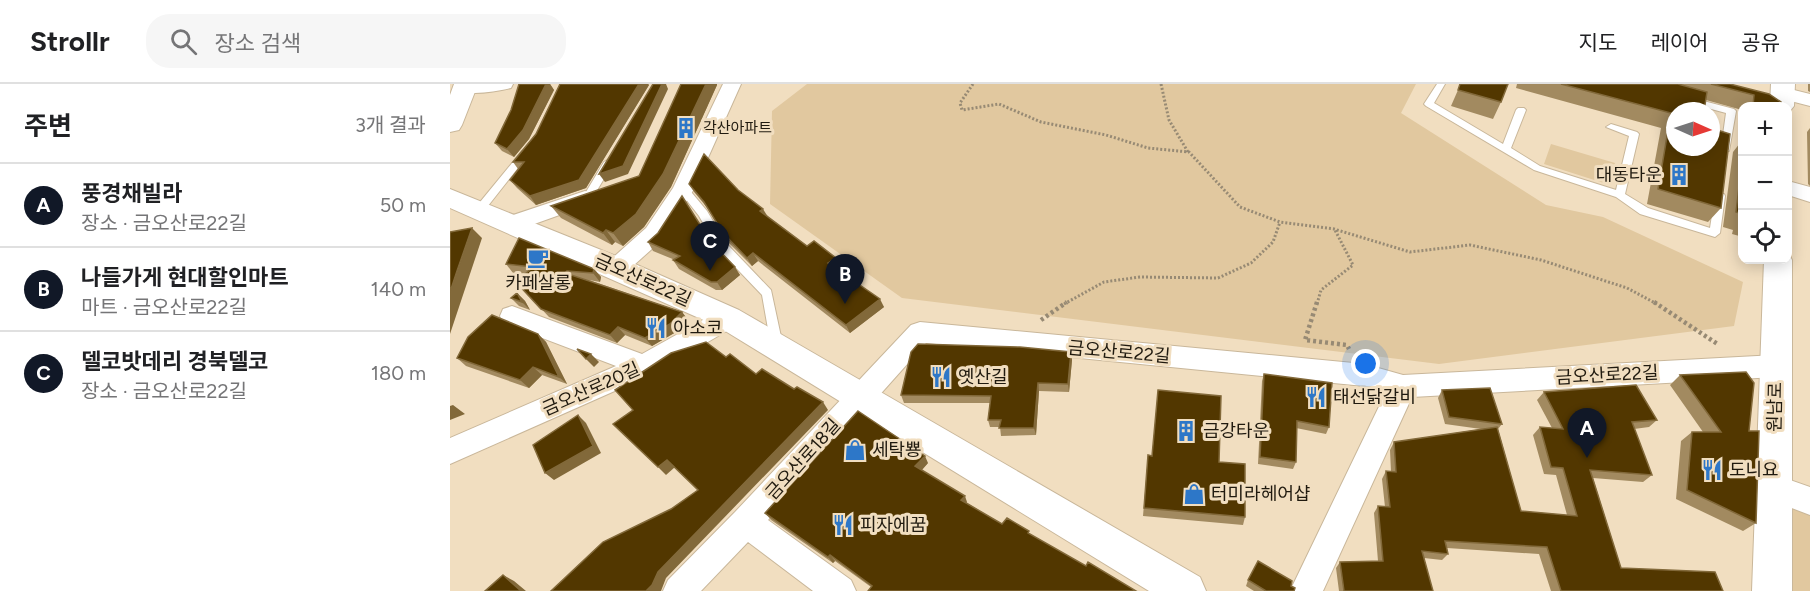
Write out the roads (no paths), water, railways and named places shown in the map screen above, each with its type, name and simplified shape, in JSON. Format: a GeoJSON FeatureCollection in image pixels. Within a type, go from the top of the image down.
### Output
{"type":"FeatureCollection","features":[{"type":"Feature","properties":{"kind":"street"},"geometry":{"type":"LineString","coordinates":[[450,125],[466,85],[504,84]]}},
{"type":"Feature","properties":{"kind":"street"},"geometry":{"type":"LineString","coordinates":[[616,268],[654,234],[683,189],[732,84]]}},
{"type":"Feature","properties":{"kind":"street"},"geometry":{"type":"LineString","coordinates":[[1688,92],[1743,98]]}},
{"type":"Feature","properties":{"kind":"street"},"geometry":{"type":"LineString","coordinates":[[1778,99],[1810,100]]}},
{"type":"Feature","properties":{"kind":"street"},"geometry":{"type":"LineString","coordinates":[[512,224],[618,188]]}},
{"type":"Feature","properties":{"kind":"street"},"geometry":{"type":"LineString","coordinates":[[1792,189],[1810,195]]}},
{"type":"Feature","properties":{"kind":"street","name":"금오산로22길"},"geometry":{"type":"LineString","coordinates":[[450,198],[728,318],[1186,591]]}},
{"type":"Feature","properties":{"kind":"street","name":"원남로"},"geometry":{"type":"LineString","coordinates":[[1772,591],[1773,487],[1760,367],[1777,264]]}},
{"type":"Feature","properties":{"kind":"street"},"geometry":{"type":"LineString","coordinates":[[512,316],[644,366]]}},
{"type":"Feature","properties":{"kind":"street","name":"금오산로20길"},"geometry":{"type":"LineString","coordinates":[[450,452],[644,366],[728,318]]}},
{"type":"Feature","properties":{"kind":"street","name":"금오산로22길"},"geometry":{"type":"LineString","coordinates":[[861,396],[920,332],[1364,375],[1402,386],[1760,367]]}},
{"type":"Feature","properties":{"kind":"street"},"geometry":{"type":"LineString","coordinates":[[1306,591],[1402,386]]}},
{"type":"Feature","properties":{"kind":"street","name":"금오산로18길"},"geometry":{"type":"LineString","coordinates":[[679,591],[746,522],[861,396]]}},
{"type":"Feature","properties":{"kind":"street"},"geometry":{"type":"LineString","coordinates":[[1773,487],[1810,501]]}},
{"type":"Feature","properties":{"kind":"street"},"geometry":{"type":"LineString","coordinates":[[746,522],[840,591]]}},
{"type":"Feature","properties":{"kind":"lane"},"geometry":{"type":"LineString","coordinates":[[1441,84],[1429,104],[1537,168],[1620,195],[1644,211],[1715,234],[1721,189]]}},
{"type":"Feature","properties":{"kind":"lane"},"geometry":{"type":"LineString","coordinates":[[1688,92],[1731,111],[1725,156]]}},
{"type":"Feature","properties":{"kind":"lane"},"geometry":{"type":"LineString","coordinates":[[1506,149],[1521,110]]}},
{"type":"Feature","properties":{"kind":"lane"},"geometry":{"type":"LineString","coordinates":[[1611,128],[1634,134],[1620,195]]}},
{"type":"Feature","properties":{"kind":"lane"},"geometry":{"type":"LineString","coordinates":[[480,209],[536,141]]}},
{"type":"Feature","properties":{"kind":"lane"},"geometry":{"type":"LineString","coordinates":[[588,197],[616,150]]}},
{"type":"Feature","properties":{"kind":"lane"},"geometry":{"type":"LineString","coordinates":[[683,189],[703,214],[722,246],[767,293],[778,347]]}},
{"type":"Feature","properties":{"kind":"place","name":"각산아파트"},"geometry":{"type":"Point","coordinates":[686,128]}},
{"type":"Feature","properties":{"kind":"place","name":"대동타운"},"geometry":{"type":"Point","coordinates":[1679,175]}},
{"type":"Feature","properties":{"kind":"place","name":"카페살롱"},"geometry":{"type":"Point","coordinates":[538,258]}},
{"type":"Feature","properties":{"kind":"place","name":"델코밧데리 경북델코"},"geometry":{"type":"Point","coordinates":[710,271]}},
{"type":"Feature","properties":{"kind":"place","name":"나들가게 현대할인마트"},"geometry":{"type":"Point","coordinates":[845,304]}},
{"type":"Feature","properties":{"kind":"place","name":"아소코"},"geometry":{"type":"Point","coordinates":[656,328]}},
{"type":"Feature","properties":{"kind":"place","name":"옛산길"},"geometry":{"type":"Point","coordinates":[941,377]}},
{"type":"Feature","properties":{"kind":"place","name":"태선닭갈비"},"geometry":{"type":"Point","coordinates":[1316,397]}},
{"type":"Feature","properties":{"kind":"place","name":"금강타운"},"geometry":{"type":"Point","coordinates":[1186,431]}},
{"type":"Feature","properties":{"kind":"place","name":"세탁뿅"},"geometry":{"type":"Point","coordinates":[855,450]}},
{"type":"Feature","properties":{"kind":"place","name":"풍경채빌라"},"geometry":{"type":"Point","coordinates":[1587,458]}},
{"type":"Feature","properties":{"kind":"place","name":"도니요"},"geometry":{"type":"Point","coordinates":[1712,470]}},
{"type":"Feature","properties":{"kind":"place","name":"터미라헤어샵"},"geometry":{"type":"Point","coordinates":[1194,494]}},
{"type":"Feature","properties":{"kind":"place","name":"피자에꿈"},"geometry":{"type":"Point","coordinates":[843,525]}}]}
